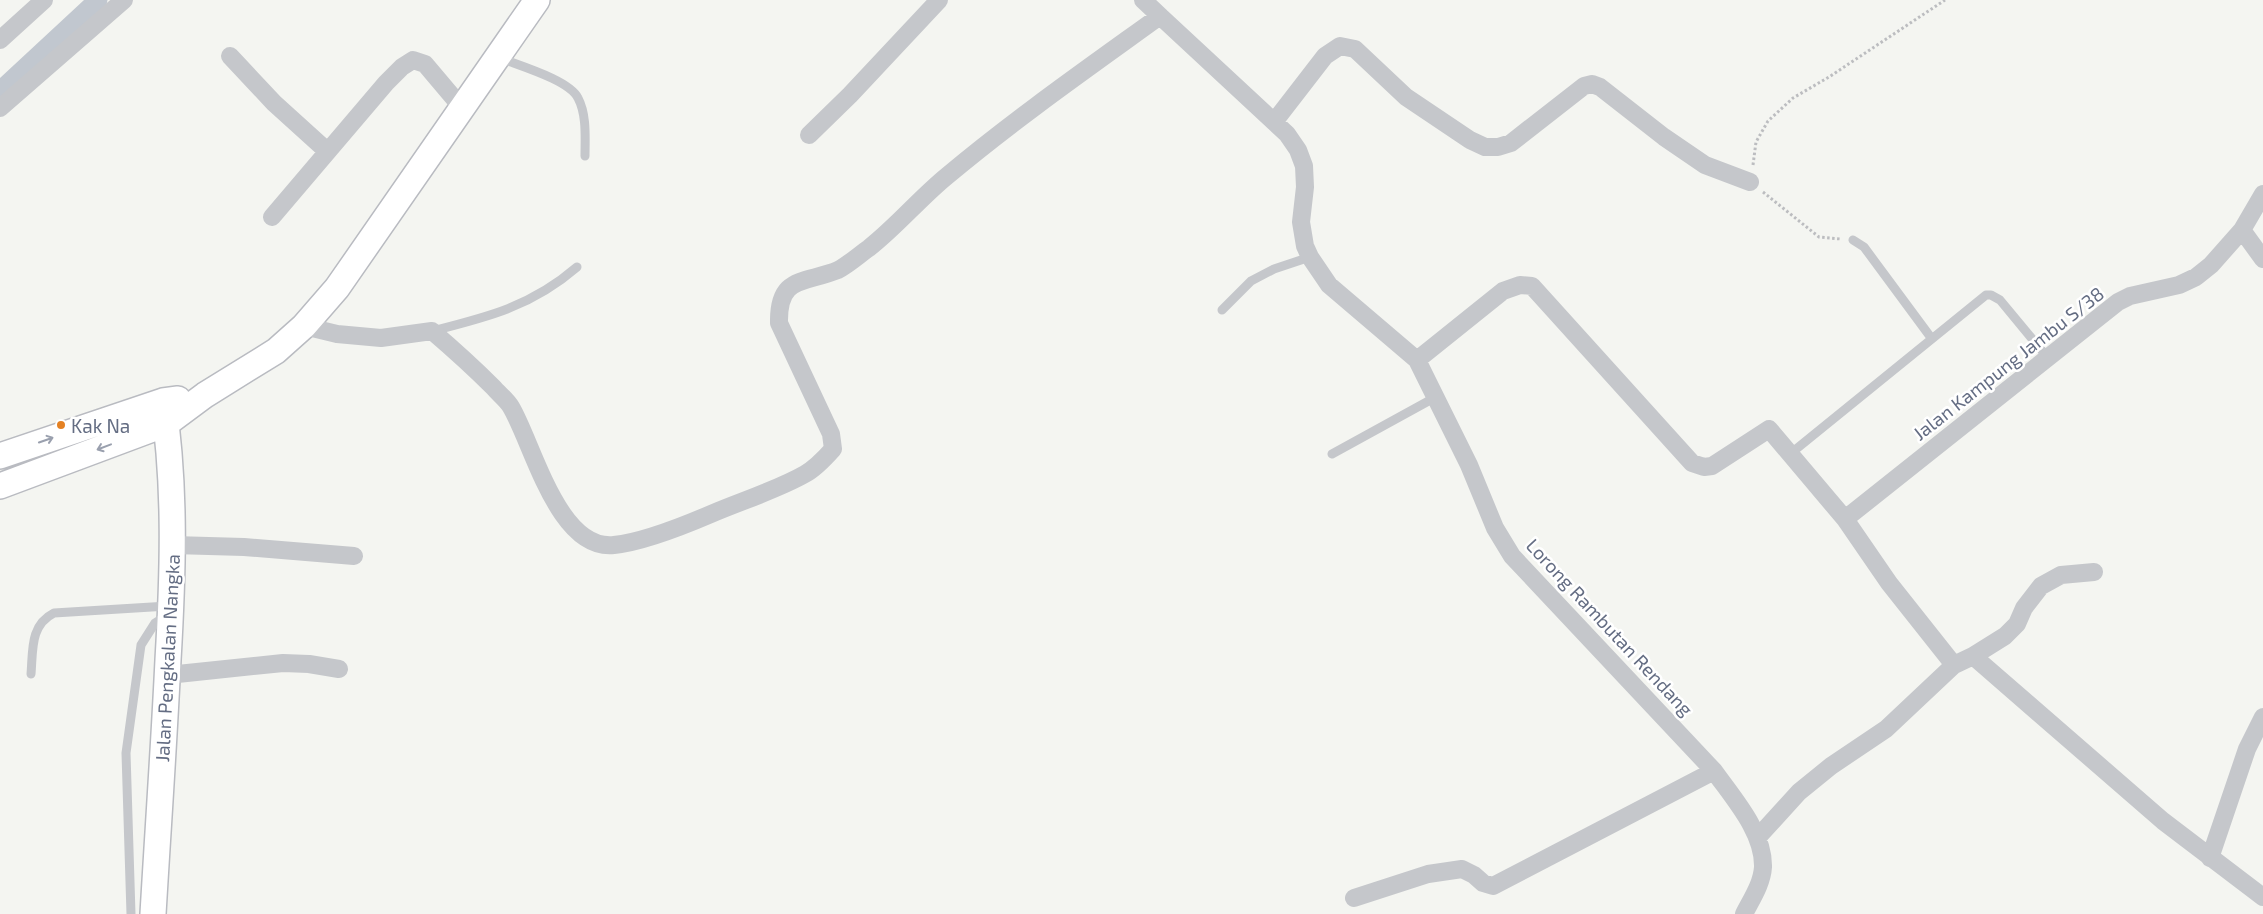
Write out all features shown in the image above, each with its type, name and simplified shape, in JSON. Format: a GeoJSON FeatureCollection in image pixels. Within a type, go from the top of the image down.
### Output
{"type":"FeatureCollection","features":[{"type":"Feature","properties":{"kind":"main road"},"geometry":{"type":"LineString","coordinates":[[0,486],[205,395],[276,351],[304,326],[337,288],[538,0]]}},
{"type":"Feature","properties":{"kind":"main road"},"geometry":{"type":"LineString","coordinates":[[0,456],[164,413]]}},
{"type":"Feature","properties":{"kind":"main road","name":"Jalan Pengkalan Nangka"},"geometry":{"type":"LineString","coordinates":[[152,914],[168,676],[173,545],[164,413]]}},
{"type":"Feature","properties":{"kind":"street"},"geometry":{"type":"LineString","coordinates":[[0,40],[44,0]]}},
{"type":"Feature","properties":{"kind":"street"},"geometry":{"type":"LineString","coordinates":[[0,108],[124,0]]}},
{"type":"Feature","properties":{"kind":"street"},"geometry":{"type":"LineString","coordinates":[[809,135],[850,95],[939,0]]}},
{"type":"Feature","properties":{"kind":"street"},"geometry":{"type":"LineString","coordinates":[[1143,0],[1287,134],[1298,150],[1304,166],[1305,187],[1301,222],[1305,246],[1310,257],[1329,285],[1417,360],[1503,291],[1520,285],[1532,286],[1692,462],[1704,467],[1712,466],[1769,429],[1845,519],[1889,583],[1954,665]]}},
{"type":"Feature","properties":{"kind":"street"},"geometry":{"type":"LineString","coordinates":[[304,326],[337,334],[380,338],[432,331],[482,375],[510,405],[564,518],[578,532],[594,542],[612,545],[639,539],[702,518],[806,474],[833,449],[831,434],[780,323],[779,307],[784,292],[794,282],[839,269],[871,246],[952,171],[1086,69],[1160,16]]}},
{"type":"Feature","properties":{"kind":"street"},"geometry":{"type":"LineString","coordinates":[[1274,122],[1324,56],[1340,46],[1355,49],[1406,97],[1470,140],[1485,147],[1498,147],[1511,143],[1584,86],[1592,84],[1600,87],[1664,137],[1705,165],[1750,182]]}},
{"type":"Feature","properties":{"kind":"street"},"geometry":{"type":"LineString","coordinates":[[230,56],[274,103],[327,151]]}},
{"type":"Feature","properties":{"kind":"street"},"geometry":{"type":"LineString","coordinates":[[272,217],[386,83],[402,67],[413,60],[425,64],[463,109]]}},
{"type":"Feature","properties":{"kind":"street","name":"Jalan Kampung Jambu S/38"},"geometry":{"type":"LineString","coordinates":[[1845,519],[2118,302],[2139,294],[2179,285],[2196,277],[2211,265],[2242,230],[2263,194]]}},
{"type":"Feature","properties":{"kind":"street"},"geometry":{"type":"LineString","coordinates":[[2242,230],[2263,259]]}},
{"type":"Feature","properties":{"kind":"street","name":"Lorong Rambutan Rendang"},"geometry":{"type":"LineString","coordinates":[[1417,360],[1469,466],[1495,528],[1512,556],[1714,771],[1758,837],[1763,867],[1758,888],[1744,914]]}},
{"type":"Feature","properties":{"kind":"street"},"geometry":{"type":"LineString","coordinates":[[173,545],[244,547],[354,556]]}},
{"type":"Feature","properties":{"kind":"street"},"geometry":{"type":"LineString","coordinates":[[1758,837],[1799,792],[1831,766],[1886,729],[1954,665],[1973,656],[2005,636],[2017,624],[2024,608],[2041,586],[2061,574],[2094,572]]}},
{"type":"Feature","properties":{"kind":"street"},"geometry":{"type":"LineString","coordinates":[[1973,656],[2163,822],[2263,897]]}},
{"type":"Feature","properties":{"kind":"street"},"geometry":{"type":"LineString","coordinates":[[168,676],[283,663],[309,664],[339,669]]}},
{"type":"Feature","properties":{"kind":"street"},"geometry":{"type":"LineString","coordinates":[[2210,858],[2247,749],[2263,717]]}},
{"type":"Feature","properties":{"kind":"street"},"geometry":{"type":"LineString","coordinates":[[1354,898],[1428,874],[1462,869],[1474,875],[1483,883],[1493,886],[1714,771]]}},
{"type":"Feature","properties":{"kind":"lane"},"geometry":{"type":"LineString","coordinates":[[498,56],[569,87],[578,98],[582,111],[585,156]]}},
{"type":"Feature","properties":{"kind":"lane"},"geometry":{"type":"LineString","coordinates":[[1853,240],[1864,247],[1932,339]]}},
{"type":"Feature","properties":{"kind":"lane"},"geometry":{"type":"LineString","coordinates":[[1222,310],[1251,281],[1274,269],[1310,257]]}},
{"type":"Feature","properties":{"kind":"lane"},"geometry":{"type":"LineString","coordinates":[[432,331],[480,319],[517,306],[556,286],[577,267]]}},
{"type":"Feature","properties":{"kind":"lane"},"geometry":{"type":"LineString","coordinates":[[1790,454],[1982,298],[1992,295],[2000,300],[2048,358]]}},
{"type":"Feature","properties":{"kind":"lane"},"geometry":{"type":"LineString","coordinates":[[1332,454],[1434,398]]}},
{"type":"Feature","properties":{"kind":"lane"},"geometry":{"type":"LineString","coordinates":[[31,674],[35,633],[40,623],[54,612],[171,609]]}},
{"type":"Feature","properties":{"kind":"lane"},"geometry":{"type":"LineString","coordinates":[[131,914],[128,743],[141,645],[154,623],[171,609]]}},
{"type":"Feature","properties":{"kind":"path"},"geometry":{"type":"LineString","coordinates":[[1853,240],[1819,237],[1750,182],[1756,142],[1768,121],[1793,98],[1829,77],[1945,0]]}},
{"type":"Feature","properties":{"kind":"waterway"},"geometry":{"type":"LineString","coordinates":[[0,91],[98,0]]}},
{"type":"Feature","properties":{"kind":"place","name":"Kak Na"},"geometry":{"type":"Point","coordinates":[61,425]}}]}
